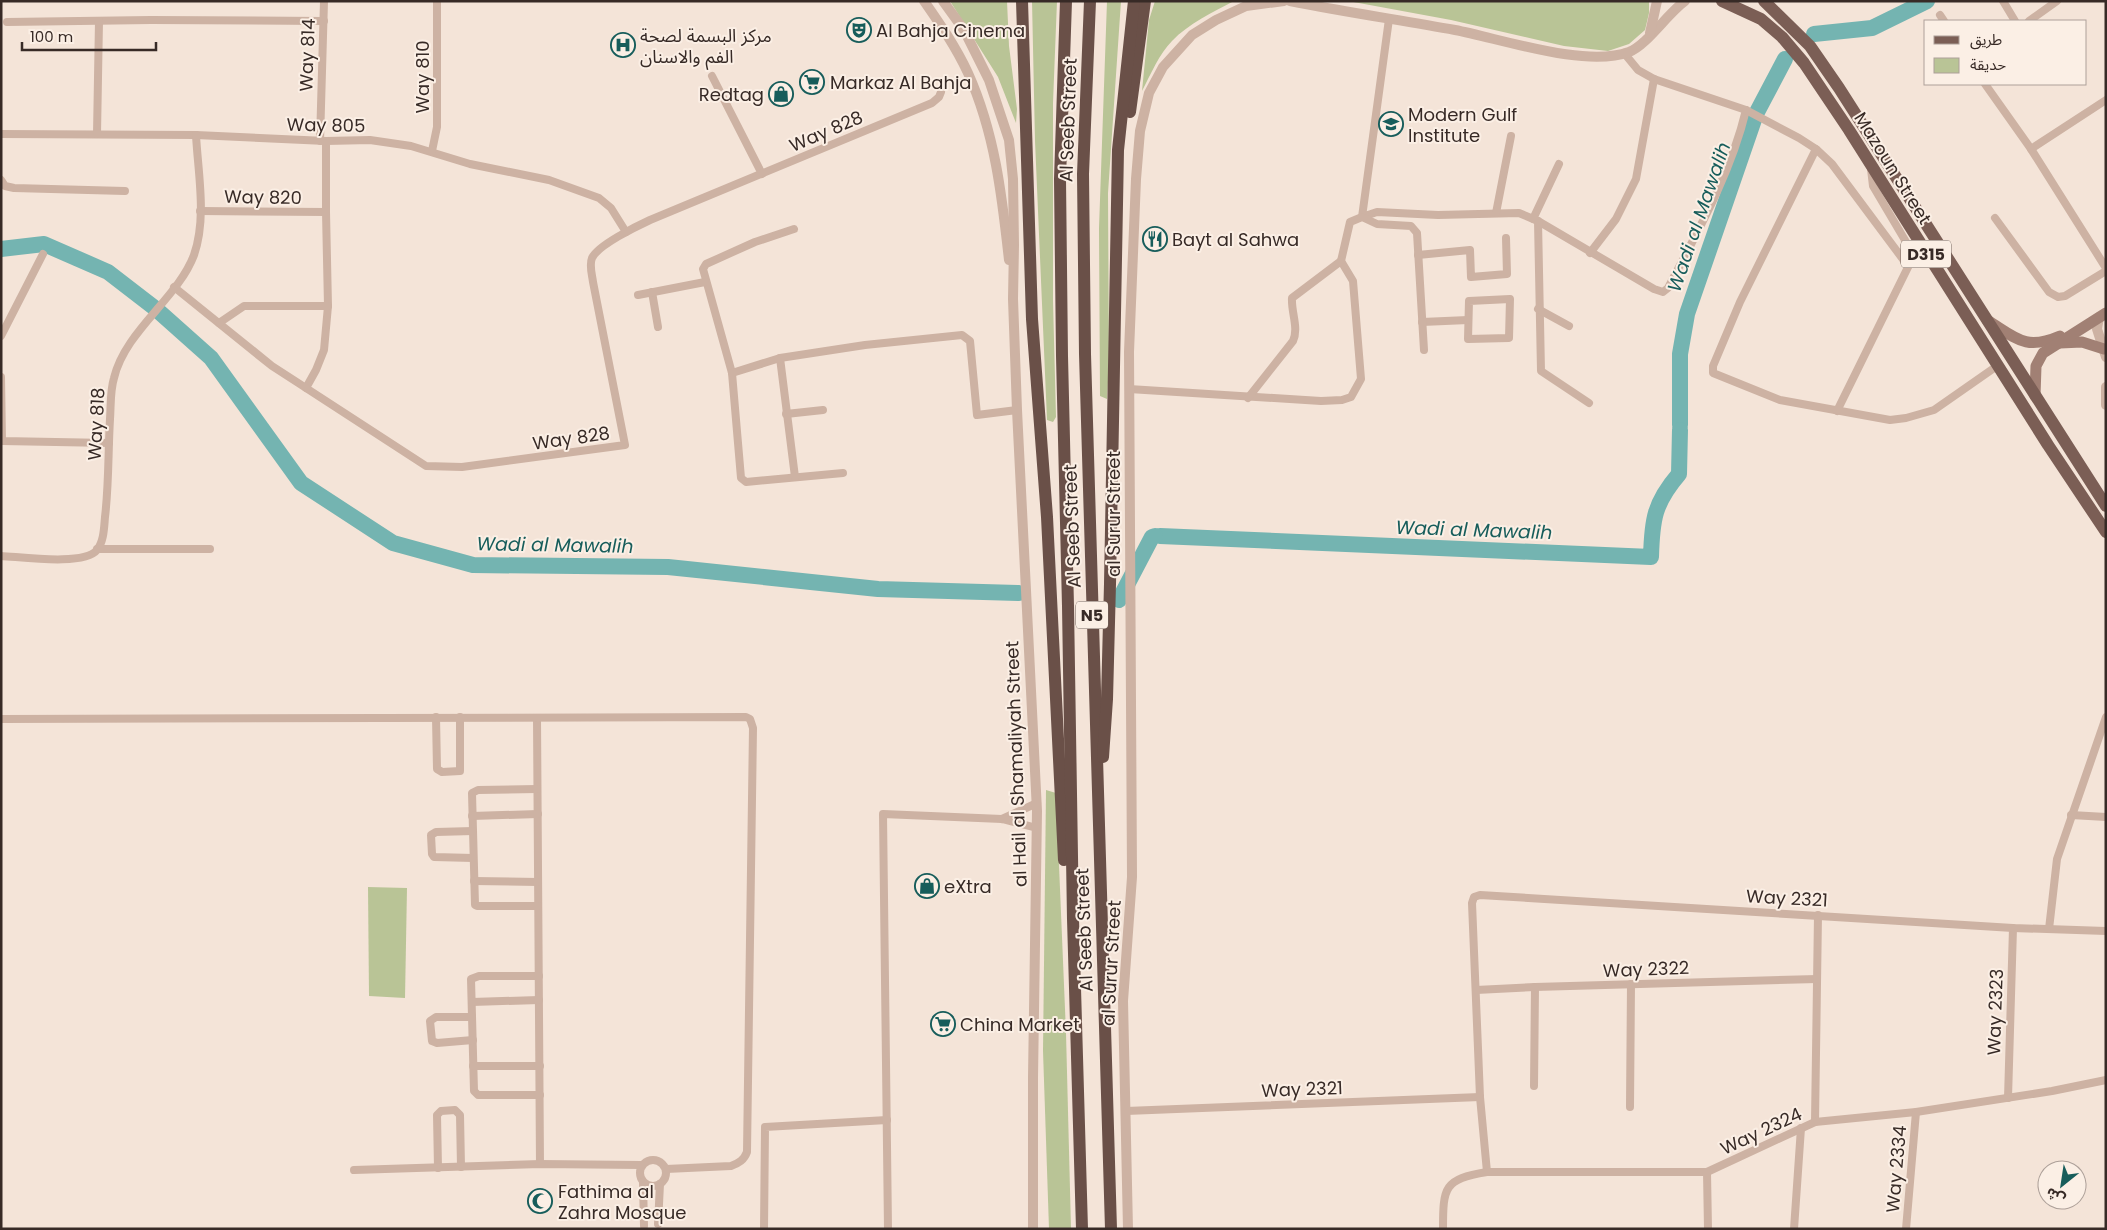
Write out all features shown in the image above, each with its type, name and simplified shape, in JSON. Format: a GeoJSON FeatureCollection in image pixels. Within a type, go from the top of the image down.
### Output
{"type":"FeatureCollection","features":[{"type":"Feature","properties":{"kind":"highway"},"geometry":{"type":"LineString","coordinates":[[1015,1],[1015,34],[1023,62]]}},
{"type":"Feature","properties":{"kind":"highway"},"geometry":{"type":"LineString","coordinates":[[1022,1],[1024,41]]}},
{"type":"Feature","properties":{"kind":"highway"},"geometry":{"type":"LineString","coordinates":[[1028,1],[1023,62],[1032,319],[1047,517],[1064,862],[1066,890],[1073,919]]}},
{"type":"Feature","properties":{"kind":"highway","name":"Al Seeb Street"},"geometry":{"type":"LineString","coordinates":[[1066,1],[1060,179],[1073,919],[1082,1229]]}},
{"type":"Feature","properties":{"kind":"highway","name":"Al Seeb Street"},"geometry":{"type":"LineString","coordinates":[[1090,1],[1083,174],[1085,354],[1111,1229]]}},
{"type":"Feature","properties":{"kind":"highway"},"geometry":{"type":"LineString","coordinates":[[1125,1],[1123,50],[1125,80]]}},
{"type":"Feature","properties":{"kind":"highway"},"geometry":{"type":"LineString","coordinates":[[1098,829],[1108,699],[1118,150],[1134,1]]}},
{"type":"Feature","properties":{"kind":"highway"},"geometry":{"type":"LineString","coordinates":[[1118,150],[1129,115],[1145,1]]}},
{"type":"Feature","properties":{"kind":"main road","name":"Mazoun Street"},"geometry":{"type":"LineString","coordinates":[[1722,1],[1761,19],[1782,37],[1804,63],[1870,163],[1997,366],[2106,532]]}},
{"type":"Feature","properties":{"kind":"main road","name":"Mazoun Street"},"geometry":{"type":"LineString","coordinates":[[1764,1],[1810,46],[2106,506]]}},
{"type":"Feature","properties":{"kind":"main road"},"geometry":{"type":"LineString","coordinates":[[1987,320],[2019,340],[2035,344],[2049,341],[2100,320]]}},
{"type":"Feature","properties":{"kind":"main road"},"geometry":{"type":"LineString","coordinates":[[2035,396],[2036,366],[2043,353],[2100,320]]}},
{"type":"Feature","properties":{"kind":"main road"},"geometry":{"type":"LineString","coordinates":[[2058,343],[2082,342],[2105,353]]}},
{"type":"Feature","properties":{"kind":"street","name":"Way 814"},"geometry":{"type":"LineString","coordinates":[[323,141],[324,1]]}},
{"type":"Feature","properties":{"kind":"street","name":"Way 810"},"geometry":{"type":"LineString","coordinates":[[432,151],[437,127],[437,1]]}},
{"type":"Feature","properties":{"kind":"street","name":"al Hail al Shamaliyah Street"},"geometry":{"type":"LineString","coordinates":[[924,1],[953,44],[968,74],[991,138],[999,176],[1013,299]]}},
{"type":"Feature","properties":{"kind":"street","name":"al Hail al Shamaliyah Street"},"geometry":{"type":"LineString","coordinates":[[942,1],[964,30],[989,80],[1009,140],[1013,179],[1013,299],[1017,410],[1037,803],[1033,1229]]}},
{"type":"Feature","properties":{"kind":"street","name":"al Surur Street"},"geometry":{"type":"LineString","coordinates":[[1128,1229],[1123,1001],[1132,877],[1128,352],[1140,131],[1149,93],[1163,67],[1192,35],[1216,20],[1246,6],[1284,1]]}},
{"type":"Feature","properties":{"kind":"street"},"geometry":{"type":"LineString","coordinates":[[1290,1],[1455,30],[1564,54],[1602,58],[1632,51],[1672,11],[1685,1]]}},
{"type":"Feature","properties":{"kind":"street"},"geometry":{"type":"LineString","coordinates":[[1649,36],[1656,10],[1656,1]]}},
{"type":"Feature","properties":{"kind":"street"},"geometry":{"type":"LineString","coordinates":[[2003,1],[2014,20]]}},
{"type":"Feature","properties":{"kind":"street"},"geometry":{"type":"LineString","coordinates":[[2030,20],[2057,1]]}},
{"type":"Feature","properties":{"kind":"street"},"geometry":{"type":"LineString","coordinates":[[1362,217],[1389,19]]}},
{"type":"Feature","properties":{"kind":"street"},"geometry":{"type":"LineString","coordinates":[[97,134],[99,21]]}},
{"type":"Feature","properties":{"kind":"street"},"geometry":{"type":"LineString","coordinates":[[7,22],[324,21]]}},
{"type":"Feature","properties":{"kind":"street"},"geometry":{"type":"LineString","coordinates":[[953,44],[964,44],[974,49]]}},
{"type":"Feature","properties":{"kind":"street"},"geometry":{"type":"LineString","coordinates":[[1624,54],[1638,70],[1654,80],[1746,110],[1800,138],[1816,149],[1832,164],[1908,266]]}},
{"type":"Feature","properties":{"kind":"street"},"geometry":{"type":"LineString","coordinates":[[712,76],[762,174]]}},
{"type":"Feature","properties":{"kind":"street"},"geometry":{"type":"LineString","coordinates":[[1590,253],[1616,219],[1636,179],[1654,80]]}},
{"type":"Feature","properties":{"kind":"street"},"geometry":{"type":"LineString","coordinates":[[1987,85],[2031,149],[2106,270],[2065,296],[2058,297],[2049,292],[1996,218]]}},
{"type":"Feature","properties":{"kind":"street","name":"Way 828"},"geometry":{"type":"LineString","coordinates":[[306,388],[426,466],[462,467],[625,446],[591,264],[598,251],[626,232],[650,220],[932,103],[939,97],[941,92]]}},
{"type":"Feature","properties":{"kind":"street"},"geometry":{"type":"LineString","coordinates":[[2031,149],[2106,100]]}},
{"type":"Feature","properties":{"kind":"street"},"geometry":{"type":"LineString","coordinates":[[1248,398],[1293,341],[1296,334],[1292,298],[1341,261],[1350,222],[1377,212],[1438,215],[1519,213],[1536,220],[1590,253],[1654,289],[1663,292],[1668,288],[1706,217],[1741,132],[1746,110]]}},
{"type":"Feature","properties":{"kind":"street","name":"Way 805"},"geometry":{"type":"LineString","coordinates":[[1,134],[196,135],[323,141],[370,140],[411,146],[470,164],[548,180],[599,198],[611,208],[626,232]]}},
{"type":"Feature","properties":{"kind":"street","name":"Way 818"},"geometry":{"type":"LineString","coordinates":[[97,549],[101,544],[108,488],[111,393],[117,367],[139,331],[174,287],[193,256],[197,243],[200,211],[196,135]]}},
{"type":"Feature","properties":{"kind":"street"},"geometry":{"type":"LineString","coordinates":[[1496,213],[1512,136]]}},
{"type":"Feature","properties":{"kind":"street"},"geometry":{"type":"LineString","coordinates":[[174,287],[278,371],[306,388],[324,350],[328,306],[323,141]]}},
{"type":"Feature","properties":{"kind":"street"},"geometry":{"type":"LineString","coordinates":[[1816,149],[1740,302],[1712,370],[1713,373],[1780,400],[1890,420],[1906,418],[1934,410],[1997,366]]}},
{"type":"Feature","properties":{"kind":"street"},"geometry":{"type":"LineString","coordinates":[[1837,411],[1913,257],[1912,252],[1873,186],[1870,163]]}},
{"type":"Feature","properties":{"kind":"street"},"geometry":{"type":"LineString","coordinates":[[1559,164],[1536,220],[1541,371],[1589,402]]}},
{"type":"Feature","properties":{"kind":"street"},"geometry":{"type":"LineString","coordinates":[[1,180],[5,186],[14,188],[126,191]]}},
{"type":"Feature","properties":{"kind":"street","name":"Way 820"},"geometry":{"type":"LineString","coordinates":[[200,211],[326,212]]}},
{"type":"Feature","properties":{"kind":"street"},"geometry":{"type":"LineString","coordinates":[[1362,217],[1377,224],[1411,226],[1417,233],[1424,350]]}},
{"type":"Feature","properties":{"kind":"street"},"geometry":{"type":"LineString","coordinates":[[794,229],[756,242],[706,264],[703,270],[732,373],[742,480],[746,482],[843,473]]}},
{"type":"Feature","properties":{"kind":"street"},"geometry":{"type":"LineString","coordinates":[[1418,255],[1470,250],[1471,277],[1507,274],[1506,238]]}},
{"type":"Feature","properties":{"kind":"street"},"geometry":{"type":"LineString","coordinates":[[1,336],[43,254]]}},
{"type":"Feature","properties":{"kind":"street"},"geometry":{"type":"LineString","coordinates":[[1129,389],[1158,389],[1248,398],[1342,400],[1351,397],[1361,379],[1353,281],[1341,261]]}},
{"type":"Feature","properties":{"kind":"street"},"geometry":{"type":"LineString","coordinates":[[638,295],[705,282]]}},
{"type":"Feature","properties":{"kind":"street"},"geometry":{"type":"LineString","coordinates":[[652,292],[658,327]]}},
{"type":"Feature","properties":{"kind":"street"},"geometry":{"type":"LineString","coordinates":[[1510,299],[1509,338],[1468,339],[1468,320],[1468,301],[1510,299]]}},
{"type":"Feature","properties":{"kind":"street"},"geometry":{"type":"LineString","coordinates":[[219,323],[244,306],[328,306]]}},
{"type":"Feature","properties":{"kind":"street"},"geometry":{"type":"LineString","coordinates":[[1538,309],[1569,326]]}},
{"type":"Feature","properties":{"kind":"street"},"geometry":{"type":"LineString","coordinates":[[1422,322],[1468,320]]}},
{"type":"Feature","properties":{"kind":"street"},"geometry":{"type":"LineString","coordinates":[[2100,320],[2097,329],[2105,353]]}},
{"type":"Feature","properties":{"kind":"street"},"geometry":{"type":"LineString","coordinates":[[732,373],[780,358],[865,345],[962,335],[970,341],[977,415],[1017,410]]}},
{"type":"Feature","properties":{"kind":"street"},"geometry":{"type":"LineString","coordinates":[[780,358],[795,477]]}},
{"type":"Feature","properties":{"kind":"street"},"geometry":{"type":"LineString","coordinates":[[1,377],[2,441],[109,443]]}},
{"type":"Feature","properties":{"kind":"street"},"geometry":{"type":"LineString","coordinates":[[2106,387],[2106,405]]}},
{"type":"Feature","properties":{"kind":"street"},"geometry":{"type":"LineString","coordinates":[[786,414],[823,410]]}},
{"type":"Feature","properties":{"kind":"street"},"geometry":{"type":"LineString","coordinates":[[1,556],[79,558],[93,554],[97,549],[210,549]]}},
{"type":"Feature","properties":{"kind":"street"},"geometry":{"type":"LineString","coordinates":[[436,717],[437,769],[442,772],[460,770],[460,717]]}},
{"type":"Feature","properties":{"kind":"street"},"geometry":{"type":"LineString","coordinates":[[1,719],[746,717],[750,719],[753,725],[747,1152],[739,1164],[731,1166],[666,1170]]}},
{"type":"Feature","properties":{"kind":"street"},"geometry":{"type":"LineString","coordinates":[[2049,929],[2056,858],[2106,717]]}},
{"type":"Feature","properties":{"kind":"street"},"geometry":{"type":"LineString","coordinates":[[537,718],[540,1164]]}},
{"type":"Feature","properties":{"kind":"street"},"geometry":{"type":"LineString","coordinates":[[537,789],[474,791],[472,793],[472,816],[475,904],[477,906],[538,906]]}},
{"type":"Feature","properties":{"kind":"street"},"geometry":{"type":"LineString","coordinates":[[1002,819],[1037,803]]}},
{"type":"Feature","properties":{"kind":"street"},"geometry":{"type":"LineString","coordinates":[[472,816],[538,814]]}},
{"type":"Feature","properties":{"kind":"street"},"geometry":{"type":"LineString","coordinates":[[888,1229],[883,814],[1002,819],[1037,828]]}},
{"type":"Feature","properties":{"kind":"street"},"geometry":{"type":"LineString","coordinates":[[2071,816],[2106,817]]}},
{"type":"Feature","properties":{"kind":"street"},"geometry":{"type":"LineString","coordinates":[[473,831],[436,832],[431,835],[432,854],[434,856],[474,858]]}},
{"type":"Feature","properties":{"kind":"street"},"geometry":{"type":"LineString","coordinates":[[474,881],[538,882]]}},
{"type":"Feature","properties":{"kind":"street","name":"Way 2321"},"geometry":{"type":"LineString","coordinates":[[1476,990],[1472,903],[1474,897],[1480,895],[2013,928],[2106,931]]}},
{"type":"Feature","properties":{"kind":"street"},"geometry":{"type":"LineString","coordinates":[[1815,1122],[1818,915]]}},
{"type":"Feature","properties":{"kind":"street","name":"Way 2323"},"geometry":{"type":"LineString","coordinates":[[2008,1098],[2013,928]]}},
{"type":"Feature","properties":{"kind":"street"},"geometry":{"type":"LineString","coordinates":[[539,976],[479,976],[471,979],[474,1091],[478,1095],[540,1095]]}},
{"type":"Feature","properties":{"kind":"street","name":"Way 2322"},"geometry":{"type":"LineString","coordinates":[[1476,990],[1817,979]]}},
{"type":"Feature","properties":{"kind":"street"},"geometry":{"type":"LineString","coordinates":[[1630,1107],[1631,984]]}},
{"type":"Feature","properties":{"kind":"street"},"geometry":{"type":"LineString","coordinates":[[1534,1086],[1536,987]]}},
{"type":"Feature","properties":{"kind":"street"},"geometry":{"type":"LineString","coordinates":[[1476,990],[1480,1097],[1487,1172]]}},
{"type":"Feature","properties":{"kind":"street"},"geometry":{"type":"LineString","coordinates":[[472,1002],[539,1000]]}},
{"type":"Feature","properties":{"kind":"street"},"geometry":{"type":"LineString","coordinates":[[472,1017],[436,1017],[430,1021],[432,1041],[437,1043],[472,1040]]}},
{"type":"Feature","properties":{"kind":"street"},"geometry":{"type":"LineString","coordinates":[[473,1066],[540,1066]]}},
{"type":"Feature","properties":{"kind":"street","name":"Way 2324"},"geometry":{"type":"LineString","coordinates":[[1443,1229],[1443,1204],[1448,1187],[1463,1176],[1487,1172],[1707,1172],[1815,1122],[1916,1112],[2106,1080]]}},
{"type":"Feature","properties":{"kind":"street","name":"Way 2321"},"geometry":{"type":"LineString","coordinates":[[1126,1111],[1480,1097]]}},
{"type":"Feature","properties":{"kind":"street"},"geometry":{"type":"LineString","coordinates":[[438,1168],[437,1115],[441,1111],[455,1110],[460,1114],[461,1167]]}},
{"type":"Feature","properties":{"kind":"street","name":"Way 2334"},"geometry":{"type":"LineString","coordinates":[[1906,1229],[1916,1112]]}},
{"type":"Feature","properties":{"kind":"street"},"geometry":{"type":"LineString","coordinates":[[764,1229],[765,1127],[887,1120]]}},
{"type":"Feature","properties":{"kind":"street"},"geometry":{"type":"LineString","coordinates":[[1794,1229],[1801,1128]]}},
{"type":"Feature","properties":{"kind":"street"},"geometry":{"type":"LineString","coordinates":[[354,1170],[540,1164],[641,1165],[653,1159],[661,1162],[666,1170],[665,1178],[660,1184],[652,1186],[644,1182],[639,1174],[641,1165]]}},
{"type":"Feature","properties":{"kind":"street"},"geometry":{"type":"LineString","coordinates":[[1707,1172],[1708,1229]]}},
{"type":"Feature","properties":{"kind":"street"},"geometry":{"type":"LineString","coordinates":[[644,1182],[644,1226]]}},
{"type":"Feature","properties":{"kind":"street"},"geometry":{"type":"LineString","coordinates":[[658,1224],[660,1184]]}},
{"type":"Feature","properties":{"kind":"green space"},"geometry":{"type":"Polygon","coordinates":[[[950,1],[1007,1],[1009,46],[1017,109],[1016,123],[998,77],[950,1]]]}},
{"type":"Feature","properties":{"kind":"green space"},"geometry":{"type":"Polygon","coordinates":[[[1032,1],[1057,1],[1053,103],[1053,301],[1056,417],[1053,422],[1047,420],[1035,141],[1032,1]]]}},
{"type":"Feature","properties":{"kind":"green space"},"geometry":{"type":"Polygon","coordinates":[[[1107,1],[1121,1],[1108,193],[1109,366],[1107,399],[1100,396],[1099,228],[1107,1]]]}},
{"type":"Feature","properties":{"kind":"green space"},"geometry":{"type":"Polygon","coordinates":[[[1155,1],[1234,1],[1209,14],[1178,35],[1159,58],[1142,91],[1149,20],[1155,1]]]}},
{"type":"Feature","properties":{"kind":"green space"},"geometry":{"type":"Polygon","coordinates":[[[1348,1],[1649,1],[1649,13],[1645,30],[1629,44],[1608,51],[1564,46],[1451,20],[1348,1]]]}},
{"type":"Feature","properties":{"kind":"green space"},"geometry":{"type":"Polygon","coordinates":[[[1046,790],[1056,793],[1066,1033],[1071,1229],[1049,1229],[1043,1051],[1046,790]]]}},
{"type":"Feature","properties":{"kind":"green space"},"geometry":{"type":"Polygon","coordinates":[[[368,887],[407,888],[405,998],[369,996],[368,887]]]}},
{"type":"Feature","properties":{"kind":"waterway","name":"Wadi al Mawalih"},"geometry":{"type":"LineString","coordinates":[[1814,34],[1872,28],[1927,1]]}},
{"type":"Feature","properties":{"kind":"waterway","name":"Wadi al Mawalih"},"geometry":{"type":"LineString","coordinates":[[1680,425],[1680,354],[1687,314],[1756,114],[1785,59]]}},
{"type":"Feature","properties":{"kind":"waterway","name":"Wadi al Mawalih"},"geometry":{"type":"LineString","coordinates":[[1,249],[44,244],[108,272],[156,309],[211,358],[301,483],[393,543],[473,565],[668,567],[878,589],[1019,593]]}},
{"type":"Feature","properties":{"kind":"waterway","name":"Wadi al Mawalih"},"geometry":{"type":"LineString","coordinates":[[1160,536],[1651,557],[1652,532],[1659,503],[1679,474],[1680,430]]}},
{"type":"Feature","properties":{"kind":"waterway","name":"Wadi al Mawalih"},"geometry":{"type":"LineString","coordinates":[[1119,600],[1152,537],[1155,536]]}},
{"type":"Feature","properties":{"kind":"place","name":"Al Bahja Cinema"},"geometry":{"type":"Point","coordinates":[859,30]}},
{"type":"Feature","properties":{"kind":"place","name":"مركز البسمة لصحة الفم والاسنان"},"geometry":{"type":"Point","coordinates":[623,45]}},
{"type":"Feature","properties":{"kind":"place","name":"Markaz Al Bahja"},"geometry":{"type":"Point","coordinates":[812,82]}},
{"type":"Feature","properties":{"kind":"place","name":"Redtag"},"geometry":{"type":"Point","coordinates":[781,94]}},
{"type":"Feature","properties":{"kind":"place","name":"Modern Gulf Institute"},"geometry":{"type":"Point","coordinates":[1391,124]}},
{"type":"Feature","properties":{"kind":"place","name":"Bayt al Sahwa"},"geometry":{"type":"Point","coordinates":[1155,239]}},
{"type":"Feature","properties":{"kind":"place","name":"eXtra"},"geometry":{"type":"Point","coordinates":[927,886]}},
{"type":"Feature","properties":{"kind":"place","name":"China Market"},"geometry":{"type":"Point","coordinates":[943,1024]}},
{"type":"Feature","properties":{"kind":"place","name":"Fathima al Zahra Mosque"},"geometry":{"type":"Point","coordinates":[540,1201]}}]}
